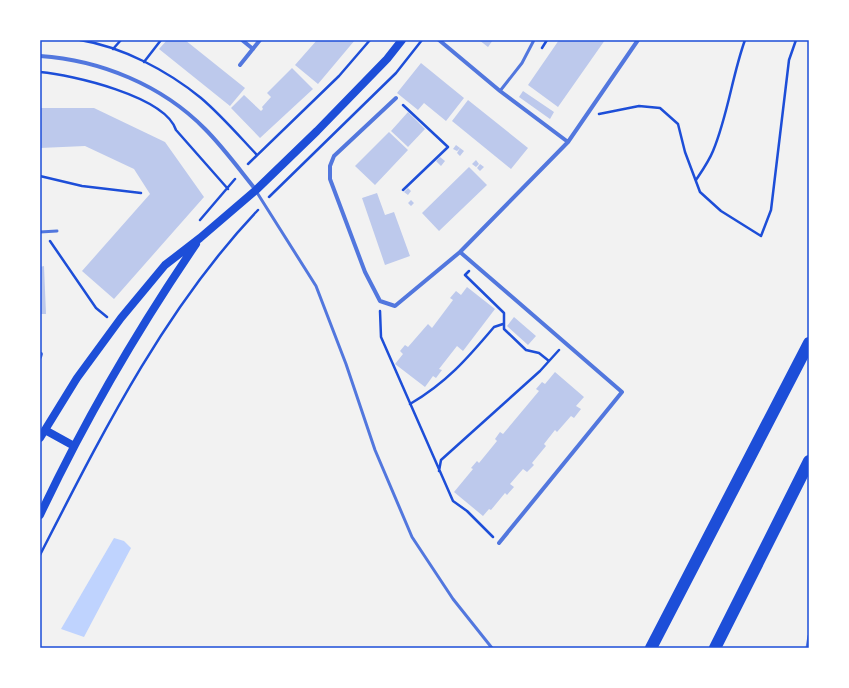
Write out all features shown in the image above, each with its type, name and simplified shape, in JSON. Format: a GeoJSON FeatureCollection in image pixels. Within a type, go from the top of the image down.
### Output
{"type":"FeatureCollection","features":[{"type":"Feature","properties":{"kind":"highway"},"geometry":{"type":"LineString","coordinates":[[651,648],[809,343]]}},
{"type":"Feature","properties":{"kind":"highway"},"geometry":{"type":"LineString","coordinates":[[715,648],[809,461]]}},
{"type":"Feature","properties":{"kind":"main road"},"geometry":{"type":"LineString","coordinates":[[40,438],[77,378],[121,318],[165,265],[200,238],[256,190],[387,59],[402,40]]}},
{"type":"Feature","properties":{"kind":"main road"},"geometry":{"type":"LineString","coordinates":[[40,515],[74,446],[167,287],[200,238]]}},
{"type":"Feature","properties":{"kind":"main road"},"geometry":{"type":"LineString","coordinates":[[45,430],[74,446]]}},
{"type":"Feature","properties":{"kind":"street"},"geometry":{"type":"LineString","coordinates":[[242,40],[253,49]]}},
{"type":"Feature","properties":{"kind":"street"},"geometry":{"type":"LineString","coordinates":[[240,65],[260,40]]}},
{"type":"Feature","properties":{"kind":"street"},"geometry":{"type":"LineString","coordinates":[[438,40],[500,91],[568,142]]}},
{"type":"Feature","properties":{"kind":"street"},"geometry":{"type":"LineString","coordinates":[[396,98],[334,156],[330,166],[330,179],[362,265],[380,302],[396,306],[460,252],[568,142],[638,40]]}},
{"type":"Feature","properties":{"kind":"street"},"geometry":{"type":"LineString","coordinates":[[40,56],[66,57],[108,68],[147,86],[180,108],[204,128],[256,190]]}},
{"type":"Feature","properties":{"kind":"street"},"geometry":{"type":"LineString","coordinates":[[460,252],[622,392],[499,542]]}},
{"type":"Feature","properties":{"kind":"lane"},"geometry":{"type":"LineString","coordinates":[[500,91],[522,63],[534,40]]}},
{"type":"Feature","properties":{"kind":"lane"},"geometry":{"type":"LineString","coordinates":[[256,190],[316,286],[346,364],[375,450],[412,537],[453,599],[492,648]]}},
{"type":"Feature","properties":{"kind":"lane"},"geometry":{"type":"LineString","coordinates":[[40,232],[57,231]]}},
{"type":"Feature","properties":{"kind":"lane"},"geometry":{"type":"LineString","coordinates":[[807,648],[809,636]]}},
{"type":"Feature","properties":{"kind":"path"},"geometry":{"type":"LineString","coordinates":[[80,40],[113,49],[144,62],[175,79],[201,98],[257,155],[338,76],[370,40]]}},
{"type":"Feature","properties":{"kind":"path"},"geometry":{"type":"LineString","coordinates":[[113,49],[121,40]]}},
{"type":"Feature","properties":{"kind":"path"},"geometry":{"type":"LineString","coordinates":[[144,62],[161,40]]}},
{"type":"Feature","properties":{"kind":"path"},"geometry":{"type":"LineString","coordinates":[[40,555],[94,450],[166,326],[218,255],[264,203],[396,73],[422,40]]}},
{"type":"Feature","properties":{"kind":"path"},"geometry":{"type":"LineString","coordinates":[[696,181],[713,152],[724,117],[738,60],[746,40]]}},
{"type":"Feature","properties":{"kind":"path"},"geometry":{"type":"LineString","coordinates":[[587,114],[607,114],[639,106],[660,108],[678,124],[685,152],[700,192],[721,211],[761,236],[771,210],[789,60],[796,40]]}},
{"type":"Feature","properties":{"kind":"path"},"geometry":{"type":"LineString","coordinates":[[40,72],[86,79],[111,87],[139,99],[159,111],[174,123],[176,130],[228,189]]}},
{"type":"Feature","properties":{"kind":"path"},"geometry":{"type":"LineString","coordinates":[[396,98],[448,148],[403,190]]}},
{"type":"Feature","properties":{"kind":"path"},"geometry":{"type":"LineString","coordinates":[[40,176],[82,186],[141,193]]}},
{"type":"Feature","properties":{"kind":"path"},"geometry":{"type":"LineString","coordinates":[[46,241],[51,241],[96,308],[107,317]]}},
{"type":"Feature","properties":{"kind":"path"},"geometry":{"type":"LineString","coordinates":[[475,265],[465,275],[504,313],[504,329],[526,350],[539,353],[549,361]]}},
{"type":"Feature","properties":{"kind":"path"},"geometry":{"type":"LineString","coordinates":[[380,302],[380,337],[453,501],[467,511],[499,542]]}},
{"type":"Feature","properties":{"kind":"path"},"geometry":{"type":"LineString","coordinates":[[410,404],[431,392],[453,374],[494,327],[503,324]]}},
{"type":"Feature","properties":{"kind":"path"},"geometry":{"type":"LineString","coordinates":[[439,472],[441,460],[549,361],[565,343]]}},
{"type":"Feature","properties":{"kind":"water"},"geometry":{"type":"Polygon","coordinates":[[[114,538],[124,541],[131,548],[84,637],[61,629],[114,538]]]}},
{"type":"Feature","properties":{"kind":"building"},"geometry":{"type":"Polygon","coordinates":[[[167,40],[185,40],[245,88],[230,106],[159,49],[167,40]]]}},
{"type":"Feature","properties":{"kind":"building"},"geometry":{"type":"Polygon","coordinates":[[[317,40],[355,40],[318,84],[295,65],[317,40]]]}},
{"type":"Feature","properties":{"kind":"building"},"geometry":{"type":"Polygon","coordinates":[[[479,40],[493,40],[488,47],[479,40]]]}},
{"type":"Feature","properties":{"kind":"building"},"geometry":{"type":"Polygon","coordinates":[[[559,40],[605,40],[558,107],[528,85],[559,40]]]}},
{"type":"Feature","properties":{"kind":"building"},"geometry":{"type":"Polygon","coordinates":[[[421,63],[464,98],[446,121],[424,103],[418,110],[397,93],[421,63]]]}},
{"type":"Feature","properties":{"kind":"building"},"geometry":{"type":"Polygon","coordinates":[[[292,68],[313,89],[260,138],[231,108],[244,95],[261,111],[263,109],[262,107],[271,97],[267,93],[292,68]]]}},
{"type":"Feature","properties":{"kind":"building"},"geometry":{"type":"Polygon","coordinates":[[[523,91],[554,112],[550,119],[519,97],[523,91]]]}},
{"type":"Feature","properties":{"kind":"building"},"geometry":{"type":"Polygon","coordinates":[[[468,100],[528,148],[511,169],[452,121],[468,100]]]}},
{"type":"Feature","properties":{"kind":"building"},"geometry":{"type":"Polygon","coordinates":[[[40,108],[94,108],[165,142],[204,197],[114,299],[82,271],[150,194],[134,169],[85,146],[40,148],[40,108]]]}},
{"type":"Feature","properties":{"kind":"building"},"geometry":{"type":"Polygon","coordinates":[[[408,112],[425,129],[408,147],[391,131],[408,112]]]}},
{"type":"Feature","properties":{"kind":"building"},"geometry":{"type":"Polygon","coordinates":[[[389,132],[408,150],[375,185],[355,166],[389,132]]]}},
{"type":"Feature","properties":{"kind":"building"},"geometry":{"type":"Polygon","coordinates":[[[456,145],[460,148],[457,151],[453,149],[456,145]]]}},
{"type":"Feature","properties":{"kind":"building"},"geometry":{"type":"Polygon","coordinates":[[[460,148],[464,151],[460,156],[457,153],[460,148]]]}},
{"type":"Feature","properties":{"kind":"building"},"geometry":{"type":"Polygon","coordinates":[[[440,157],[445,161],[441,166],[436,161],[440,157]]]}},
{"type":"Feature","properties":{"kind":"building"},"geometry":{"type":"Polygon","coordinates":[[[476,160],[479,164],[476,167],[472,164],[476,160]]]}},
{"type":"Feature","properties":{"kind":"building"},"geometry":{"type":"Polygon","coordinates":[[[480,164],[484,167],[480,171],[477,168],[480,164]]]}},
{"type":"Feature","properties":{"kind":"building"},"geometry":{"type":"Polygon","coordinates":[[[469,167],[487,185],[439,231],[422,213],[469,167]]]}},
{"type":"Feature","properties":{"kind":"building"},"geometry":{"type":"Polygon","coordinates":[[[408,188],[411,191],[408,195],[404,192],[408,188]]]}},
{"type":"Feature","properties":{"kind":"building"},"geometry":{"type":"Polygon","coordinates":[[[377,193],[385,215],[394,212],[410,256],[385,265],[362,198],[377,193]]]}},
{"type":"Feature","properties":{"kind":"building"},"geometry":{"type":"Polygon","coordinates":[[[411,200],[414,203],[411,206],[408,203],[411,200]]]}},
{"type":"Feature","properties":{"kind":"building"},"geometry":{"type":"Polygon","coordinates":[[[44,266],[46,314],[40,314],[40,267],[44,266]]]}},
{"type":"Feature","properties":{"kind":"building"},"geometry":{"type":"Polygon","coordinates":[[[467,287],[495,309],[463,351],[457,346],[439,369],[442,370],[436,378],[433,376],[425,387],[395,364],[403,354],[400,351],[405,345],[408,347],[428,324],[432,328],[453,300],[450,298],[456,291],[461,295],[467,287]]]}},
{"type":"Feature","properties":{"kind":"building"},"geometry":{"type":"Polygon","coordinates":[[[514,317],[536,336],[528,345],[507,326],[514,317]]]}},
{"type":"Feature","properties":{"kind":"building"},"geometry":{"type":"Polygon","coordinates":[[[555,372],[584,397],[576,406],[581,409],[574,418],[571,416],[557,432],[555,430],[544,444],[546,446],[532,463],[534,465],[527,472],[523,469],[510,484],[514,487],[507,495],[505,493],[491,510],[489,509],[483,516],[454,492],[473,469],[471,468],[477,461],[479,463],[497,441],[495,439],[500,432],[503,434],[539,391],[536,389],[542,382],[545,384],[555,372]]]}}]}
